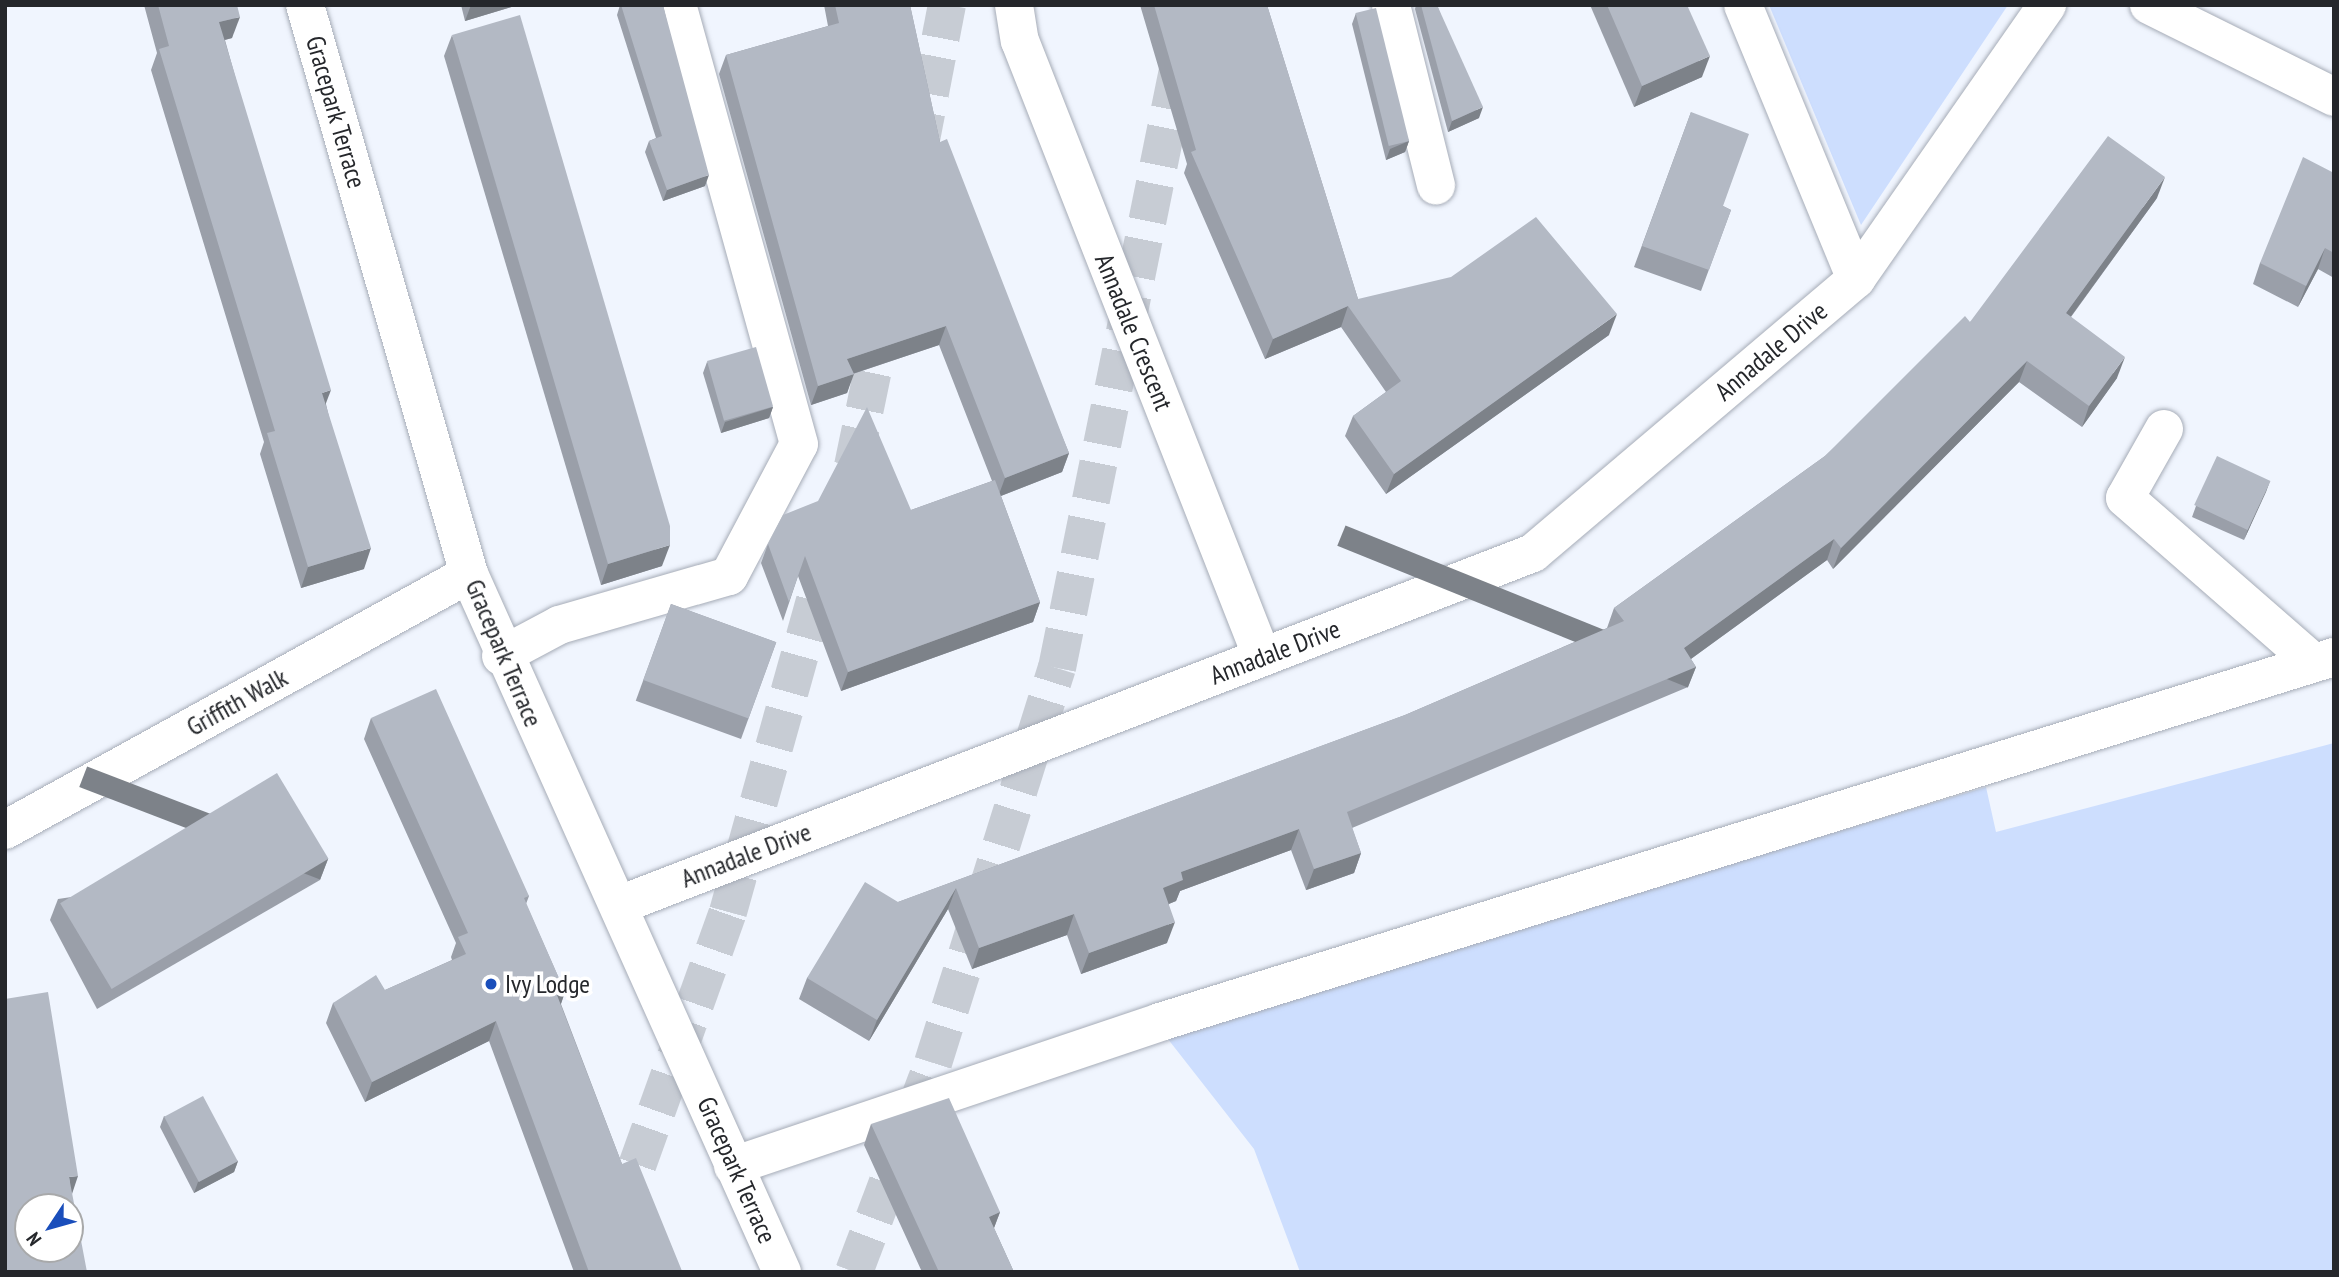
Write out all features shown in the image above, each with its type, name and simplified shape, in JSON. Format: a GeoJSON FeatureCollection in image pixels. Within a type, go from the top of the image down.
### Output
{"type":"FeatureCollection","features":[{"type":"Feature","properties":{"kind":"street","name":"Gracepark Terrace"},"geometry":{"type":"LineString","coordinates":[[305,5],[469,574],[501,656],[622,904],[733,1166],[782,1272]]}},
{"type":"Feature","properties":{"kind":"street"},"geometry":{"type":"LineString","coordinates":[[501,656],[559,625],[729,576],[799,444],[677,5]]}},
{"type":"Feature","properties":{"kind":"street","name":"Annadale Crescent"},"geometry":{"type":"LineString","coordinates":[[1014,5],[1020,41],[1262,657]]}},
{"type":"Feature","properties":{"kind":"street"},"geometry":{"type":"LineString","coordinates":[[1391,5],[1436,184]]}},
{"type":"Feature","properties":{"kind":"street"},"geometry":{"type":"LineString","coordinates":[[1743,5],[1856,279]]}},
{"type":"Feature","properties":{"kind":"street","name":"Annadale Drive"},"geometry":{"type":"LineString","coordinates":[[622,904],[1533,553],[1856,279],[2047,5]]}},
{"type":"Feature","properties":{"kind":"street"},"geometry":{"type":"LineString","coordinates":[[2149,5],[2334,97]]}},
{"type":"Feature","properties":{"kind":"street"},"geometry":{"type":"LineString","coordinates":[[2164,429],[2124,498],[2324,660]]}},
{"type":"Feature","properties":{"kind":"street","name":"Griffith Walk"},"geometry":{"type":"LineString","coordinates":[[5,830],[469,574]]}},
{"type":"Feature","properties":{"kind":"street"},"geometry":{"type":"LineString","coordinates":[[733,1166],[1160,1022],[2324,660]]}},
{"type":"Feature","properties":{"kind":"shaded area"},"geometry":{"type":"Polygon","coordinates":[[[1769,5],[2008,5],[1861,225],[1769,5]]]}},
{"type":"Feature","properties":{"kind":"shaded area"},"geometry":{"type":"Polygon","coordinates":[[[2334,743],[2334,1272],[1300,1272],[1254,1149],[1164,1034],[1986,787],[1996,832],[2334,743]]]}},
{"type":"Feature","properties":{"kind":"building"},"geometry":{"type":"Polygon","coordinates":[[[158,5],[237,5],[240,17],[219,22],[331,390],[322,393],[371,548],[308,567],[267,433],[275,431],[159,49],[169,46],[158,5]]]}},
{"type":"Feature","properties":{"kind":"building"},"geometry":{"type":"Polygon","coordinates":[[[621,5],[663,5],[709,175],[667,190],[649,141],[662,136],[621,5]]]}},
{"type":"Feature","properties":{"kind":"building"},"geometry":{"type":"Polygon","coordinates":[[[835,5],[910,5],[940,142],[947,139],[1069,453],[1005,478],[946,326],[847,359],[854,374],[818,386],[726,55],[839,23],[835,5]]]}},
{"type":"Feature","properties":{"kind":"building"},"geometry":{"type":"Polygon","coordinates":[[[1154,5],[1267,5],[1358,299],[1451,277],[1536,217],[1617,314],[1394,474],[1353,416],[1401,381],[1348,306],[1273,339],[1191,152],[1196,150],[1154,5]]]}},
{"type":"Feature","properties":{"kind":"building"},"geometry":{"type":"Polygon","coordinates":[[[1421,5],[1437,5],[1483,107],[1452,121],[1421,5]]]}},
{"type":"Feature","properties":{"kind":"building"},"geometry":{"type":"Polygon","coordinates":[[[1607,5],[1687,5],[1710,56],[1642,86],[1607,5]]]}},
{"type":"Feature","properties":{"kind":"building"},"geometry":{"type":"Polygon","coordinates":[[[1376,8],[1409,141],[1389,146],[1356,13],[1376,8]]]}},
{"type":"Feature","properties":{"kind":"building"},"geometry":{"type":"Polygon","coordinates":[[[520,15],[670,526],[670,545],[608,564],[452,35],[520,15]]]}},
{"type":"Feature","properties":{"kind":"building"},"geometry":{"type":"Polygon","coordinates":[[[1691,112],[1749,134],[1723,206],[1731,210],[1709,270],[1642,246],[1691,112]]]}},
{"type":"Feature","properties":{"kind":"building"},"geometry":{"type":"Polygon","coordinates":[[[2108,136],[2165,177],[2066,313],[2125,357],[2089,406],[2027,361],[1841,548],[1834,539],[1684,648],[1696,667],[1347,812],[1361,853],[1314,869],[1299,829],[1181,872],[1183,880],[1163,888],[1175,922],[1089,953],[1074,914],[979,948],[956,888],[877,1020],[807,978],[865,882],[898,902],[1405,715],[1624,621],[1614,608],[1825,456],[1965,316],[1970,322],[2108,136]]]}},
{"type":"Feature","properties":{"kind":"building"},"geometry":{"type":"Polygon","coordinates":[[[2303,157],[2334,173],[2334,253],[2325,248],[2306,286],[2260,263],[2303,157]]]}},
{"type":"Feature","properties":{"kind":"building"},"geometry":{"type":"Polygon","coordinates":[[[756,347],[773,407],[724,421],[707,361],[756,347]]]}},
{"type":"Feature","properties":{"kind":"building"},"geometry":{"type":"Polygon","coordinates":[[[867,407],[911,510],[995,480],[1040,602],[848,672],[805,556],[789,602],[768,544],[783,515],[818,501],[867,407]]]}},
{"type":"Feature","properties":{"kind":"building"},"geometry":{"type":"Polygon","coordinates":[[[2217,456],[2270,481],[2248,530],[2194,505],[2217,456]]]}},
{"type":"Feature","properties":{"kind":"building"},"geometry":{"type":"Polygon","coordinates":[[[671,604],[776,642],[749,718],[643,680],[671,604]]]}},
{"type":"Feature","properties":{"kind":"building"},"geometry":{"type":"Polygon","coordinates":[[[436,689],[529,896],[524,898],[565,992],[557,995],[622,1164],[636,1158],[682,1271],[589,1272],[496,1021],[372,1082],[333,1003],[376,975],[385,990],[466,954],[458,937],[468,933],[371,718],[436,689]]]}},
{"type":"Feature","properties":{"kind":"building"},"geometry":{"type":"Polygon","coordinates":[[[277,773],[329,859],[112,989],[60,903],[277,773]]]}},
{"type":"Feature","properties":{"kind":"building"},"geometry":{"type":"Polygon","coordinates":[[[48,992],[78,1176],[69,1177],[72,1193],[14,1193],[14,1263],[84,1263],[84,1256],[87,1272],[6,1272],[5,999],[48,992]]]}},
{"type":"Feature","properties":{"kind":"building"},"geometry":{"type":"Polygon","coordinates":[[[203,1096],[238,1161],[199,1182],[164,1117],[203,1096]]]}},
{"type":"Feature","properties":{"kind":"building"},"geometry":{"type":"Polygon","coordinates":[[[949,1098],[1000,1212],[989,1217],[1014,1272],[939,1272],[871,1124],[949,1098]]]}},
{"type":"Feature","properties":{"kind":"tunnel"},"geometry":{"type":"LineString","coordinates":[[919,150],[947,5]]}},
{"type":"Feature","properties":{"kind":"tunnel"},"geometry":{"type":"LineString","coordinates":[[854,1272],[933,1063],[1057,668],[1191,5]]}},
{"type":"Feature","properties":{"kind":"tunnel"},"geometry":{"type":"LineString","coordinates":[[853,466],[884,316]]}},
{"type":"Feature","properties":{"kind":"tunnel"},"geometry":{"type":"LineString","coordinates":[[599,1272],[728,912],[826,561]]}},
{"type":"Feature","properties":{"kind":"place","name":"Ivy Lodge"},"geometry":{"type":"Point","coordinates":[491,984]}}]}
